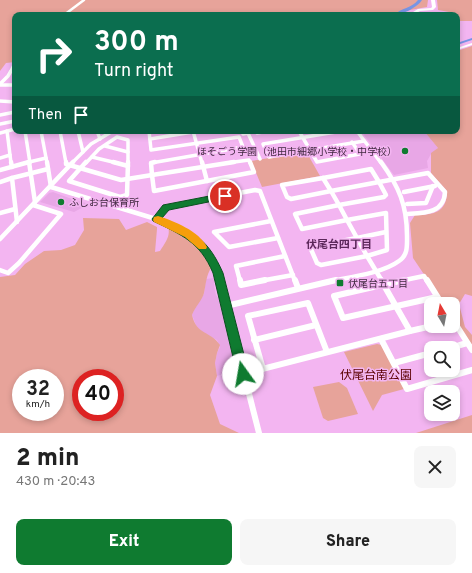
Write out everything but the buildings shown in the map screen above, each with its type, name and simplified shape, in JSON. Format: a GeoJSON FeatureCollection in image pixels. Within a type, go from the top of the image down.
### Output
{"type":"FeatureCollection","features":[{"type":"Feature","properties":{"kind":"highway"},"geometry":{"type":"LineString","coordinates":[[415,12],[419,10],[432,9],[434,7],[433,0]]}},
{"type":"Feature","properties":{"kind":"highway"},"geometry":{"type":"LineString","coordinates":[[460,48],[472,44]]}},
{"type":"Feature","properties":{"kind":"street"},"geometry":{"type":"LineString","coordinates":[[68,12],[84,0]]}},
{"type":"Feature","properties":{"kind":"street"},"geometry":{"type":"LineString","coordinates":[[0,85],[12,71]]}},
{"type":"Feature","properties":{"kind":"street"},"geometry":{"type":"LineString","coordinates":[[0,85],[12,85]]}},
{"type":"Feature","properties":{"kind":"street"},"geometry":{"type":"LineString","coordinates":[[0,101],[12,102]]}},
{"type":"Feature","properties":{"kind":"street"},"geometry":{"type":"LineString","coordinates":[[0,115],[12,113]]}},
{"type":"Feature","properties":{"kind":"street"},"geometry":{"type":"LineString","coordinates":[[0,124],[12,122]]}},
{"type":"Feature","properties":{"kind":"street"},"geometry":{"type":"LineString","coordinates":[[0,133],[12,130]]}},
{"type":"Feature","properties":{"kind":"street"},"geometry":{"type":"LineString","coordinates":[[7,131],[12,167]]}},
{"type":"Feature","properties":{"kind":"street"},"geometry":{"type":"LineString","coordinates":[[25,134],[34,204]]}},
{"type":"Feature","properties":{"kind":"street"},"geometry":{"type":"LineString","coordinates":[[42,134],[51,186]]}},
{"type":"Feature","properties":{"kind":"street"},"geometry":{"type":"LineString","coordinates":[[61,134],[66,164],[122,180],[152,176],[204,168],[249,160],[254,172],[154,191],[152,176],[151,162],[243,147],[239,137],[151,150],[149,134]]}},
{"type":"Feature","properties":{"kind":"street"},"geometry":{"type":"LineString","coordinates":[[79,134],[83,152]]}},
{"type":"Feature","properties":{"kind":"street"},"geometry":{"type":"LineString","coordinates":[[98,134],[100,139]]}},
{"type":"Feature","properties":{"kind":"street"},"geometry":{"type":"LineString","coordinates":[[0,239],[91,144],[108,134]]}},
{"type":"Feature","properties":{"kind":"street"},"geometry":{"type":"LineString","coordinates":[[150,139],[181,134]]}},
{"type":"Feature","properties":{"kind":"street"},"geometry":{"type":"LineString","coordinates":[[194,134],[207,181]]}},
{"type":"Feature","properties":{"kind":"street"},"geometry":{"type":"LineString","coordinates":[[249,134],[260,159]]}},
{"type":"Feature","properties":{"kind":"street"},"geometry":{"type":"LineString","coordinates":[[301,134],[317,162],[360,154],[352,142]]}},
{"type":"Feature","properties":{"kind":"street"},"geometry":{"type":"LineString","coordinates":[[325,134],[263,144],[269,157],[364,141]]}},
{"type":"Feature","properties":{"kind":"street"},"geometry":{"type":"LineString","coordinates":[[226,306],[376,270],[399,263],[405,257],[407,252],[406,214],[403,201],[392,180],[359,134]]}},
{"type":"Feature","properties":{"kind":"street"},"geometry":{"type":"LineString","coordinates":[[117,137],[128,140],[127,196],[120,197],[69,181],[105,146],[117,137]]}},
{"type":"Feature","properties":{"kind":"street"},"geometry":{"type":"LineString","coordinates":[[105,146],[128,152]]}},
{"type":"Feature","properties":{"kind":"street"},"geometry":{"type":"LineString","coordinates":[[0,158],[10,155]]}},
{"type":"Feature","properties":{"kind":"street"},"geometry":{"type":"LineString","coordinates":[[92,157],[128,166]]}},
{"type":"Feature","properties":{"kind":"street"},"geometry":{"type":"LineString","coordinates":[[0,170],[46,158]]}},
{"type":"Feature","properties":{"kind":"street"},"geometry":{"type":"LineString","coordinates":[[0,182],[48,169]]}},
{"type":"Feature","properties":{"kind":"street"},"geometry":{"type":"LineString","coordinates":[[386,232],[310,247],[317,263],[320,265],[367,256],[387,250],[386,213],[302,229],[295,214],[384,197],[386,195],[379,182],[371,169],[282,185],[286,197],[291,198],[379,182],[392,180],[428,173],[446,194],[441,205],[429,212],[406,214]]}},
{"type":"Feature","properties":{"kind":"street"},"geometry":{"type":"LineString","coordinates":[[324,177],[347,221],[410,331]]}},
{"type":"Feature","properties":{"kind":"street"},"geometry":{"type":"LineString","coordinates":[[12,178],[17,222]]}},
{"type":"Feature","properties":{"kind":"street"},"geometry":{"type":"LineString","coordinates":[[404,192],[439,185]]}},
{"type":"Feature","properties":{"kind":"street"},"geometry":{"type":"LineString","coordinates":[[51,186],[156,219],[189,234],[201,244],[214,263],[218,273],[259,433]]}},
{"type":"Feature","properties":{"kind":"street"},"geometry":{"type":"LineString","coordinates":[[407,204],[426,203],[433,186]]}},
{"type":"Feature","properties":{"kind":"street"},"geometry":{"type":"LineString","coordinates":[[156,219],[166,207],[255,190],[260,191],[298,288]]}},
{"type":"Feature","properties":{"kind":"street"},"geometry":{"type":"LineString","coordinates":[[0,270],[8,273],[19,263],[61,214],[34,204]]}},
{"type":"Feature","properties":{"kind":"street"},"geometry":{"type":"LineString","coordinates":[[0,213],[15,209]]}},
{"type":"Feature","properties":{"kind":"street"},"geometry":{"type":"LineString","coordinates":[[271,221],[214,232],[229,247],[278,238]]}},
{"type":"Feature","properties":{"kind":"street"},"geometry":{"type":"LineString","coordinates":[[285,256],[236,266],[241,285],[293,275]]}},
{"type":"Feature","properties":{"kind":"street"},"geometry":{"type":"LineString","coordinates":[[424,300],[342,318],[334,296],[424,276],[437,297]]}},
{"type":"Feature","properties":{"kind":"street"},"geometry":{"type":"LineString","coordinates":[[263,369],[248,316],[308,303],[327,352]]}},
{"type":"Feature","properties":{"kind":"street"},"geometry":{"type":"LineString","coordinates":[[254,340],[316,325]]}},
{"type":"Feature","properties":{"kind":"street"},"geometry":{"type":"LineString","coordinates":[[243,374],[424,328]]}},
{"type":"Feature","properties":{"kind":"street"},"geometry":{"type":"LineString","coordinates":[[460,332],[472,350]]}},
{"type":"Feature","properties":{"kind":"street"},"geometry":{"type":"LineString","coordinates":[[381,339],[407,389],[472,370]]}},
{"type":"Feature","properties":{"kind":"street"},"geometry":{"type":"LineString","coordinates":[[460,345],[467,343]]}},
{"type":"Feature","properties":{"kind":"street"},"geometry":{"type":"LineString","coordinates":[[394,363],[424,355]]}},
{"type":"Feature","properties":{"kind":"shaded area","name":"ほそごう学園（池田市細郷小学校・中学校）"},"geometry":{"type":"Polygon","coordinates":[[[363,134],[426,134],[438,148],[431,154],[427,161],[428,168],[394,175],[363,134]]]}},
{"type":"Feature","properties":{"kind":"shaded area","name":"ふしお台保育所"},"geometry":{"type":"Polygon","coordinates":[[[53,192],[89,204],[74,212],[40,202],[49,193],[53,192]]]}},
{"type":"Feature","properties":{"kind":"shaded area"},"geometry":{"type":"Polygon","coordinates":[[[214,278],[216,295],[221,302],[236,370],[217,376],[215,363],[220,347],[217,340],[198,330],[192,315],[195,307],[204,294],[206,279],[214,278]]]}},
{"type":"Feature","properties":{"kind":"green space"},"geometry":{"type":"Polygon","coordinates":[[[0,0],[428,0],[427,7],[403,12],[12,12],[12,62],[6,63],[0,71],[0,0]]]}},
{"type":"Feature","properties":{"kind":"green space"},"geometry":{"type":"Polygon","coordinates":[[[437,0],[472,0],[472,21],[460,21],[460,12],[438,10],[437,0]]]}},
{"type":"Feature","properties":{"kind":"green space"},"geometry":{"type":"Polygon","coordinates":[[[472,46],[472,296],[465,294],[460,302],[460,297],[439,297],[413,258],[410,223],[415,215],[433,213],[442,208],[445,204],[447,191],[431,173],[431,153],[438,148],[426,134],[460,134],[460,50],[472,46]]]}},
{"type":"Feature","properties":{"kind":"green space"},"geometry":{"type":"Polygon","coordinates":[[[305,152],[320,176],[262,187],[251,161],[305,152]]]}},
{"type":"Feature","properties":{"kind":"green space"},"geometry":{"type":"Polygon","coordinates":[[[83,218],[119,219],[126,230],[147,222],[157,227],[155,252],[160,251],[166,242],[169,233],[168,227],[188,239],[198,249],[211,268],[201,300],[192,315],[194,322],[200,330],[216,340],[220,345],[215,363],[217,376],[210,395],[220,424],[239,433],[0,433],[0,277],[15,275],[25,264],[44,251],[61,250],[75,245],[84,230],[83,218]]]}},
{"type":"Feature","properties":{"kind":"green space"},"geometry":{"type":"Polygon","coordinates":[[[460,308],[465,327],[472,335],[472,345],[460,328],[460,308]]]}},
{"type":"Feature","properties":{"kind":"green space","name":"伏尾台南公園"},"geometry":{"type":"Polygon","coordinates":[[[377,344],[382,345],[404,389],[382,395],[373,411],[344,352],[377,344]]]}},
{"type":"Feature","properties":{"kind":"green space"},"geometry":{"type":"Polygon","coordinates":[[[339,382],[347,388],[358,414],[328,421],[323,418],[313,387],[339,382]]]}},
{"type":"Feature","properties":{"kind":"green space"},"geometry":{"type":"Polygon","coordinates":[[[472,415],[472,433],[416,433],[453,421],[460,421],[460,419],[472,415]]]}},
{"type":"Feature","properties":{"kind":"waterway"},"geometry":{"type":"LineString","coordinates":[[400,12],[416,5],[420,0]]}},
{"type":"Feature","properties":{"kind":"waterway"},"geometry":{"type":"LineString","coordinates":[[460,43],[472,39]]}},
{"type":"Feature","properties":{"kind":"slow traffic"},"geometry":{"type":"LineString","coordinates":[[158,220],[170,224],[189,234],[201,244],[202,247]]}},
{"type":"Feature","properties":{"kind":"place","name":"ほそごう学園（池田市細郷小学校・中学校）"},"geometry":{"type":"Point","coordinates":[405,151]}},
{"type":"Feature","properties":{"kind":"place","name":"ふしお台保育所"},"geometry":{"type":"Point","coordinates":[61,202]}},
{"type":"Feature","properties":{"kind":"place","name":"伏尾台五丁目"},"geometry":{"type":"Point","coordinates":[340,283]}},
{"type":"Feature","properties":{"kind":"district","name":"伏尾台四丁目"},"geometry":{"type":"Point","coordinates":[339,244]}},
{"type":"Feature","properties":{"kind":"route"},"geometry":{"type":"LineString","coordinates":[[225,196],[166,207],[156,219],[170,224],[189,234],[201,244],[214,263],[218,273],[243,374]]}}]}
